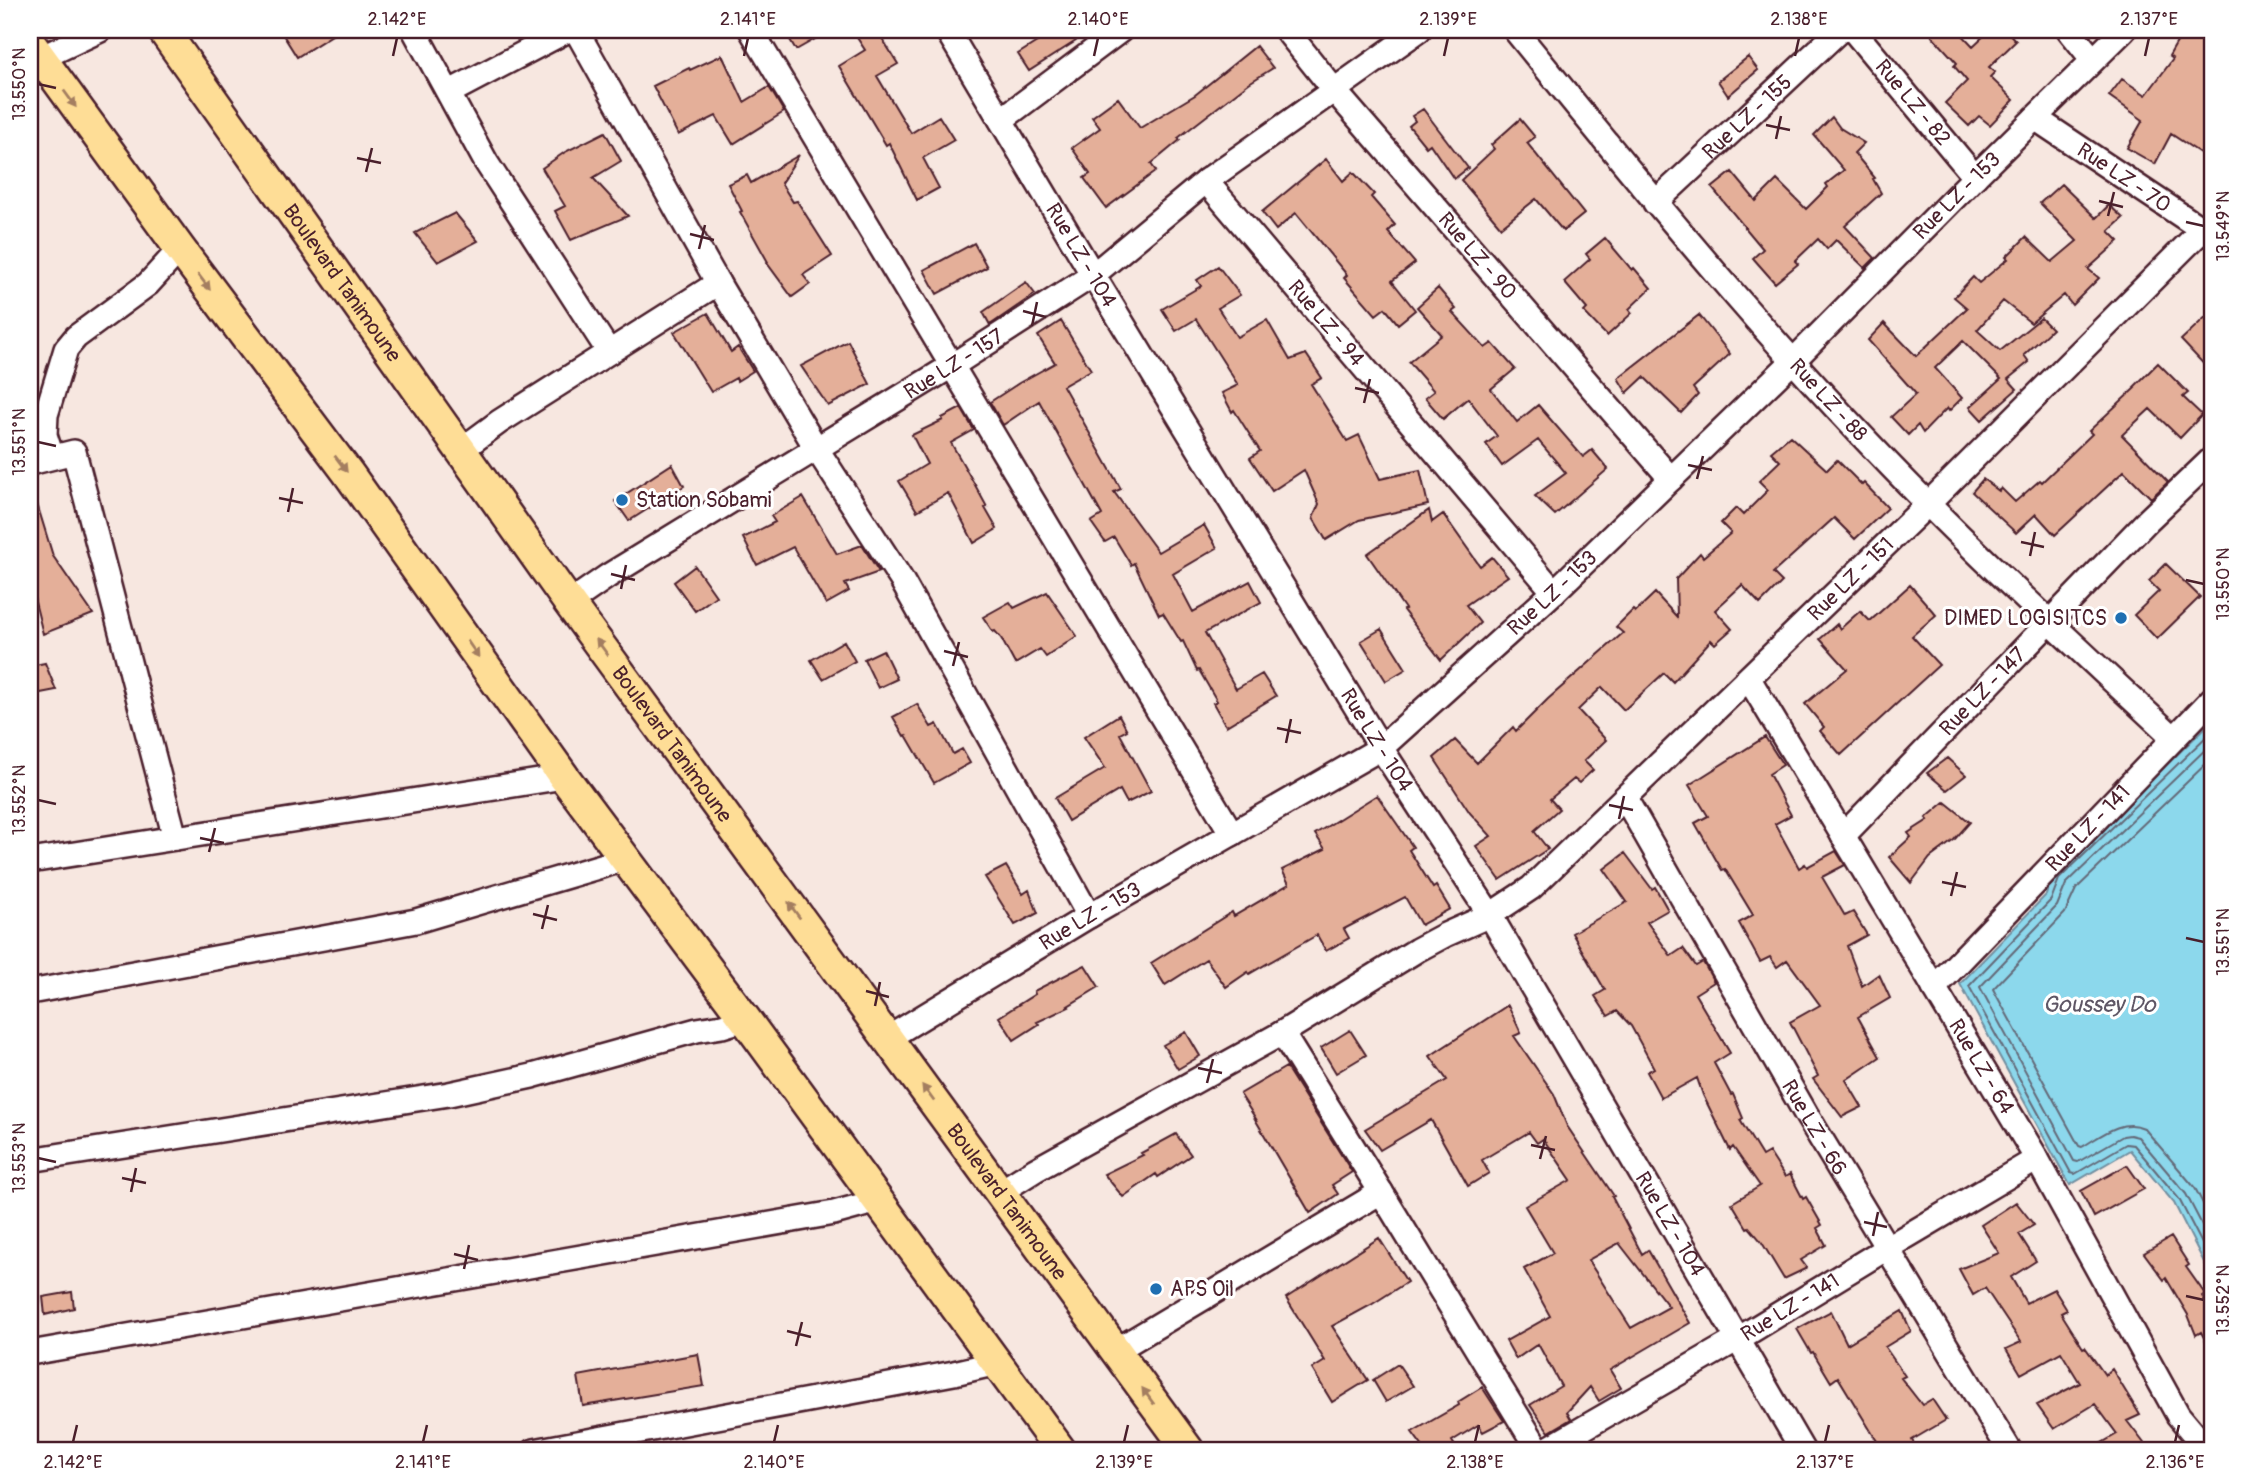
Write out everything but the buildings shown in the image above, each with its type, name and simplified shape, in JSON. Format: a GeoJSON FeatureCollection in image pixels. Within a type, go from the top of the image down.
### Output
{"type":"FeatureCollection","features":[{"type":"Feature","properties":{"kind":"main road","name":"Boulevard Tanimoune"},"geometry":{"type":"LineString","coordinates":[[163,30],[569,603],[1189,1451]]}},
{"type":"Feature","properties":{"kind":"main road"},"geometry":{"type":"LineString","coordinates":[[33,55],[171,259],[348,473],[564,777],[1061,1451]]}},
{"type":"Feature","properties":{"kind":"street"},"geometry":{"type":"LineString","coordinates":[[33,55],[100,30]]}},
{"type":"Feature","properties":{"kind":"street"},"geometry":{"type":"LineString","coordinates":[[414,30],[486,162],[609,352]]}},
{"type":"Feature","properties":{"kind":"street"},"geometry":{"type":"LineString","coordinates":[[450,92],[568,30]]}},
{"type":"Feature","properties":{"kind":"street"},"geometry":{"type":"LineString","coordinates":[[576,30],[718,283],[816,448],[901,579],[1089,916]]}},
{"type":"Feature","properties":{"kind":"street"},"geometry":{"type":"LineString","coordinates":[[751,30],[1232,834]]}},
{"type":"Feature","properties":{"kind":"street","name":"Rue LZ - 104"},"geometry":{"type":"LineString","coordinates":[[947,30],[1381,748],[1490,915],[1803,1451]]}},
{"type":"Feature","properties":{"kind":"street"},"geometry":{"type":"LineString","coordinates":[[1001,120],[1121,30]]}},
{"type":"Feature","properties":{"kind":"street","name":"Rue LZ - 90"},"geometry":{"type":"LineString","coordinates":[[1286,30],[1334,90],[1671,479]]}},
{"type":"Feature","properties":{"kind":"street","name":"Rue LZ - 157"},"geometry":{"type":"LineString","coordinates":[[569,603],[608,576],[953,365],[1093,275],[1206,181],[1419,30]]}},
{"type":"Feature","properties":{"kind":"street","name":"Rue LZ - 88"},"geometry":{"type":"LineString","coordinates":[[1515,30],[1655,203],[1793,361],[1928,504],[2174,738]]}},
{"type":"Feature","properties":{"kind":"street","name":"Rue LZ - 155"},"geometry":{"type":"LineString","coordinates":[[1655,203],[1840,30]]}},
{"type":"Feature","properties":{"kind":"street","name":"Rue LZ - 82"},"geometry":{"type":"LineString","coordinates":[[1853,30],[1975,177]]}},
{"type":"Feature","properties":{"kind":"street"},"geometry":{"type":"LineString","coordinates":[[2069,30],[2094,60]]}},
{"type":"Feature","properties":{"kind":"street","name":"Rue LZ - 153"},"geometry":{"type":"LineString","coordinates":[[888,1038],[1089,916],[1381,748],[1554,592],[1671,479],[2124,30]]}},
{"type":"Feature","properties":{"kind":"street","name":"Rue LZ - 70"},"geometry":{"type":"LineString","coordinates":[[2035,118],[2207,233]]}},
{"type":"Feature","properties":{"kind":"street","name":"Rue LZ - 94"},"geometry":{"type":"LineString","coordinates":[[1206,181],[1554,592]]}},
{"type":"Feature","properties":{"kind":"street","name":"Rue LZ - 151"},"geometry":{"type":"LineString","coordinates":[[1000,1192],[1282,1033],[1417,950],[1490,915],[1531,888],[2207,233]]}},
{"type":"Feature","properties":{"kind":"street"},"geometry":{"type":"LineString","coordinates":[[52,457],[45,435],[46,415],[66,349],[76,337],[148,284],[171,259]]}},
{"type":"Feature","properties":{"kind":"street"},"geometry":{"type":"LineString","coordinates":[[461,450],[499,422],[718,283]]}},
{"type":"Feature","properties":{"kind":"street"},"geometry":{"type":"LineString","coordinates":[[30,463],[74,452],[175,838]]}},
{"type":"Feature","properties":{"kind":"street","name":"Rue LZ - 147"},"geometry":{"type":"LineString","coordinates":[[1843,836],[2148,520],[2212,459]]}},
{"type":"Feature","properties":{"kind":"street","name":"Rue LZ - 64"},"geometry":{"type":"LineString","coordinates":[[1749,679],[2036,1159],[2178,1415],[2206,1449]]}},
{"type":"Feature","properties":{"kind":"street","name":"Rue LZ - 141"},"geometry":{"type":"LineString","coordinates":[[1934,988],[2212,699]]}},
{"type":"Feature","properties":{"kind":"street"},"geometry":{"type":"LineString","coordinates":[[30,861],[564,777]]}},
{"type":"Feature","properties":{"kind":"street","name":"Rue LZ - 66"},"geometry":{"type":"LineString","coordinates":[[1625,798],[1886,1248],[2010,1451]]}},
{"type":"Feature","properties":{"kind":"street"},"geometry":{"type":"LineString","coordinates":[[30,992],[416,921],[625,859]]}},
{"type":"Feature","properties":{"kind":"street"},"geometry":{"type":"LineString","coordinates":[[30,1160],[449,1094],[532,1076],[745,1019]]}},
{"type":"Feature","properties":{"kind":"street"},"geometry":{"type":"LineString","coordinates":[[1282,1033],[1541,1451]]}},
{"type":"Feature","properties":{"kind":"street","name":"Rue LZ - 141"},"geometry":{"type":"LineString","coordinates":[[1541,1451],[1738,1339],[2036,1159]]}},
{"type":"Feature","properties":{"kind":"street"},"geometry":{"type":"LineString","coordinates":[[1115,1351],[1381,1192]]}},
{"type":"Feature","properties":{"kind":"street"},"geometry":{"type":"LineString","coordinates":[[30,1353],[841,1212],[878,1201]]}},
{"type":"Feature","properties":{"kind":"street"},"geometry":{"type":"LineString","coordinates":[[534,1451],[997,1363]]}},
{"type":"Feature","properties":{"kind":"water","name":"Goussey Do"},"geometry":{"type":"Polygon","coordinates":[[[2212,721],[2212,1278],[2174,1203],[2130,1150],[2070,1185],[1960,984],[2046,895],[2052,876],[2212,721]]]}},
{"type":"Feature","properties":{"kind":"place","name":"Station Sobami"},"geometry":{"type":"Point","coordinates":[622,500]}},
{"type":"Feature","properties":{"kind":"place","name":"DIMED LOGISITCS"},"geometry":{"type":"Point","coordinates":[2121,618]}},
{"type":"Feature","properties":{"kind":"place","name":"APS Oil"},"geometry":{"type":"Point","coordinates":[1156,1289]}}]}
